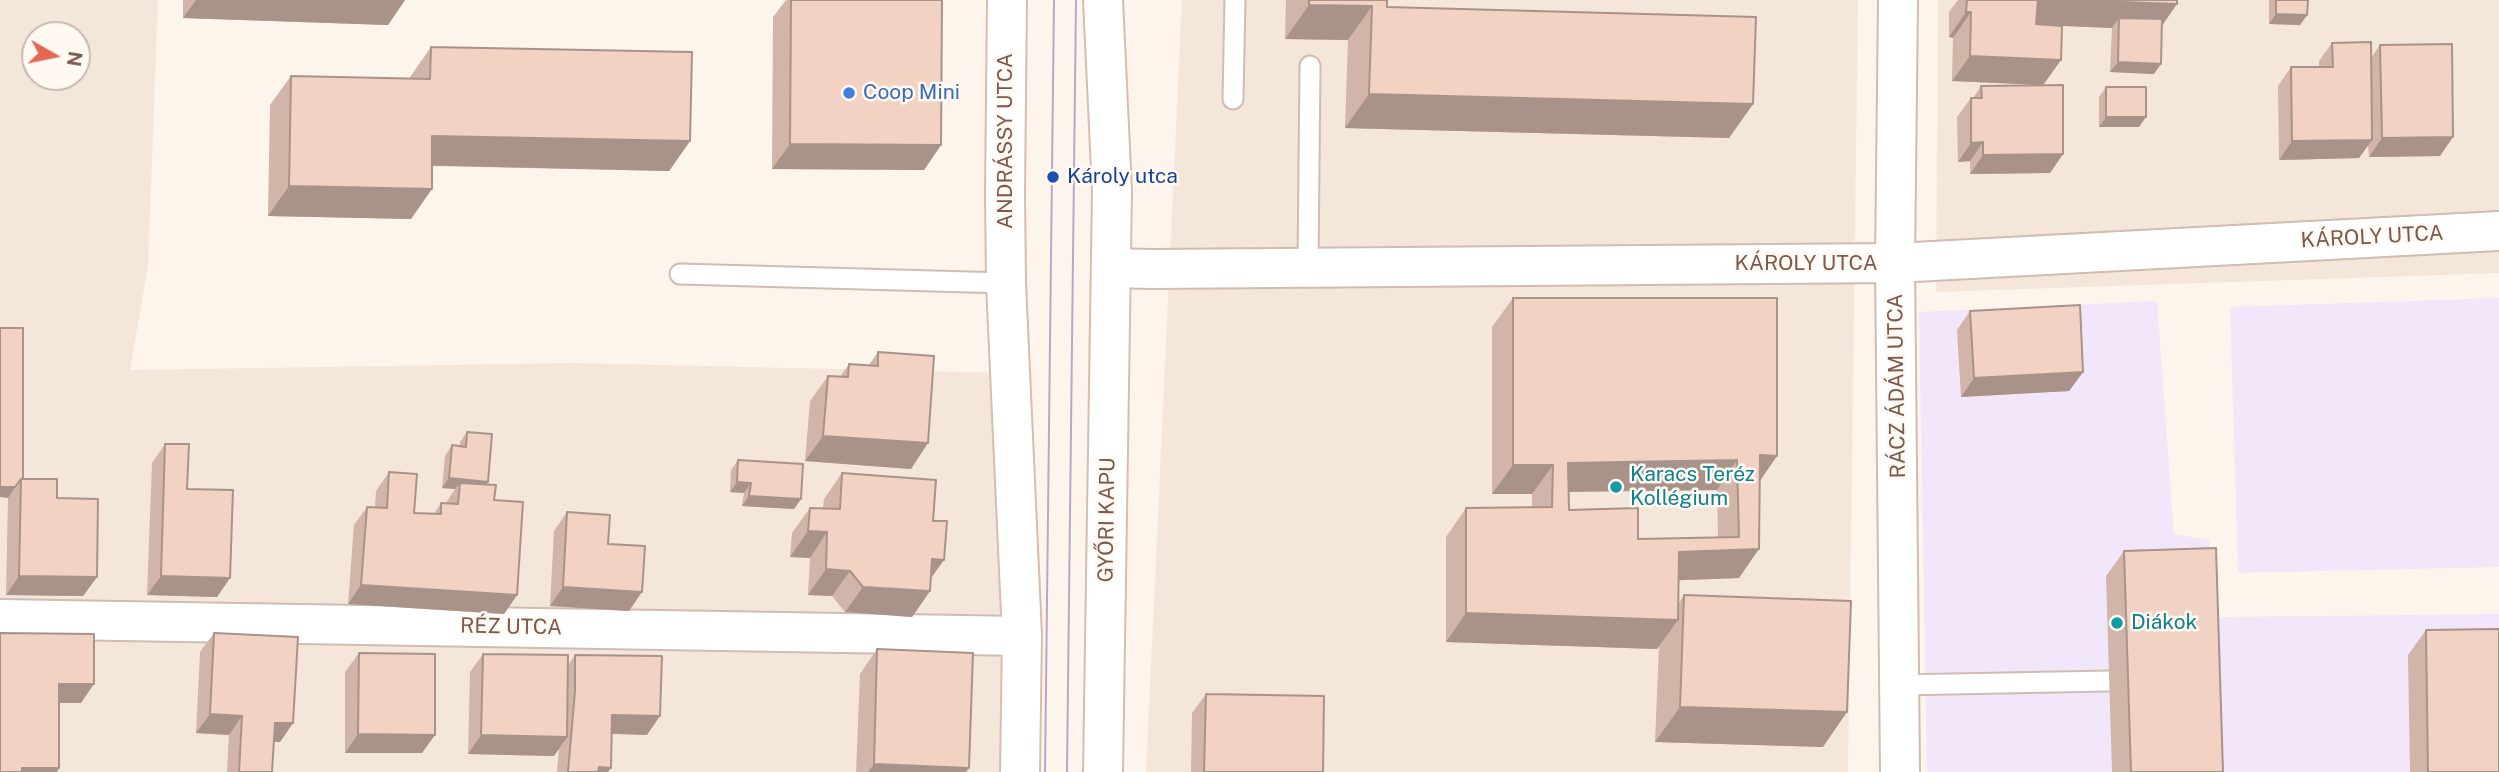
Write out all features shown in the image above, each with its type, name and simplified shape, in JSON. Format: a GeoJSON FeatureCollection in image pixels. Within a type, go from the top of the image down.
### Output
{"type":"FeatureCollection","features":[{"type":"Feature","properties":{"kind":"street","name":"ANDRÁSSY UTCA"},"geometry":{"type":"LineString","coordinates":[[1006,282],[1004,193],[1007,0]]}},
{"type":"Feature","properties":{"kind":"street"},"geometry":{"type":"LineString","coordinates":[[1103,0],[1112,191],[1111,268]]}},
{"type":"Feature","properties":{"kind":"street","name":"RÁCZ ÁDÁM UTCA"},"geometry":{"type":"LineString","coordinates":[[1898,0],[1895,263],[1900,772]]}},
{"type":"Feature","properties":{"kind":"street","name":"KÁROLY UTCA"},"geometry":{"type":"LineString","coordinates":[[1111,268],[1895,263],[2499,231]]}},
{"type":"Feature","properties":{"kind":"street","name":"GYŐRI KAPU"},"geometry":{"type":"LineString","coordinates":[[1103,772],[1111,268]]}},
{"type":"Feature","properties":{"kind":"street"},"geometry":{"type":"LineString","coordinates":[[1006,282],[1022,636],[1020,772]]}},
{"type":"Feature","properties":{"kind":"street","name":"RÉZ UTCA"},"geometry":{"type":"LineString","coordinates":[[0,619],[1022,636]]}},
{"type":"Feature","properties":{"kind":"lane"},"geometry":{"type":"LineString","coordinates":[[1233,99],[1235,0]]}},
{"type":"Feature","properties":{"kind":"lane"},"geometry":{"type":"LineString","coordinates":[[1308,266],[1310,66]]}},
{"type":"Feature","properties":{"kind":"lane"},"geometry":{"type":"LineString","coordinates":[[680,274],[1006,282]]}},
{"type":"Feature","properties":{"kind":"lane"},"geometry":{"type":"LineString","coordinates":[[1899,685],[2109,681]]}},
{"type":"Feature","properties":{"kind":"shaded area"},"geometry":{"type":"Polygon","coordinates":[[[0,0],[158,0],[148,266],[130,370],[574,363],[1009,373],[1003,772],[0,772],[0,0]]]}},
{"type":"Feature","properties":{"kind":"shaded area"},"geometry":{"type":"Polygon","coordinates":[[[1182,0],[1858,0],[1848,772],[1146,772],[1182,0]]]}},
{"type":"Feature","properties":{"kind":"shaded area"},"geometry":{"type":"Polygon","coordinates":[[[1938,0],[2499,0],[2499,273],[1936,292],[1938,0]]]}},
{"type":"Feature","properties":{"kind":"shaded area"},"geometry":{"type":"Polygon","coordinates":[[[2499,298],[2499,567],[2238,573],[2230,307],[2499,298]]]}},
{"type":"Feature","properties":{"kind":"shaded area"},"geometry":{"type":"Polygon","coordinates":[[[2157,301],[2174,534],[2209,540],[2219,617],[2499,614],[2499,772],[1927,772],[1919,312],[2157,301]]]}},
{"type":"Feature","properties":{"kind":"building","name":"Coop Mini"},"geometry":{"type":"Polygon","coordinates":[[[791,0],[942,0],[941,145],[790,144],[791,0]]]}},
{"type":"Feature","properties":{"kind":"building"},"geometry":{"type":"Polygon","coordinates":[[[1309,0],[1387,0],[1387,7],[1756,17],[1753,104],[1369,94],[1372,6],[1309,5],[1309,0]]]}},
{"type":"Feature","properties":{"kind":"building"},"geometry":{"type":"Polygon","coordinates":[[[1967,0],[2038,0],[2036,24],[2062,26],[2061,60],[1970,56],[1971,12],[1966,12],[1967,0]]]}},
{"type":"Feature","properties":{"kind":"building"},"geometry":{"type":"Polygon","coordinates":[[[2066,0],[2177,0],[2177,4],[2066,0]]]}},
{"type":"Feature","properties":{"kind":"building"},"geometry":{"type":"Polygon","coordinates":[[[2276,0],[2308,0],[2307,15],[2276,14],[2276,0]]]}},
{"type":"Feature","properties":{"kind":"building"},"geometry":{"type":"Polygon","coordinates":[[[2119,18],[2162,19],[2161,64],[2118,62],[2119,18]]]}},
{"type":"Feature","properties":{"kind":"building"},"geometry":{"type":"Polygon","coordinates":[[[2371,42],[2372,140],[2292,141],[2291,67],[2333,67],[2332,43],[2371,42]]]}},
{"type":"Feature","properties":{"kind":"building"},"geometry":{"type":"Polygon","coordinates":[[[2452,44],[2453,137],[2382,138],[2380,45],[2452,44]]]}},
{"type":"Feature","properties":{"kind":"building"},"geometry":{"type":"Polygon","coordinates":[[[431,47],[692,52],[690,141],[432,136],[432,189],[289,186],[291,76],[430,79],[431,47]]]}},
{"type":"Feature","properties":{"kind":"building"},"geometry":{"type":"Polygon","coordinates":[[[2063,85],[2063,154],[1983,155],[1983,142],[1971,143],[1971,98],[1982,98],[1981,86],[2063,85]]]}},
{"type":"Feature","properties":{"kind":"building"},"geometry":{"type":"Polygon","coordinates":[[[2106,87],[2146,87],[2146,117],[2106,117],[2106,87]]]}},
{"type":"Feature","properties":{"kind":"building","name":"Karacs Teréz Kollégium"},"geometry":{"type":"Polygon","coordinates":[[[1513,298],[1777,298],[1777,456],[1760,455],[1759,549],[1679,552],[1678,620],[1466,613],[1466,508],[1552,507],[1553,465],[1513,465],[1513,298]],[[1737,460],[1568,463],[1569,510],[1638,508],[1638,539],[1739,537],[1737,460]]]}},
{"type":"Feature","properties":{"kind":"building"},"geometry":{"type":"Polygon","coordinates":[[[2080,305],[2083,372],[1974,378],[1970,311],[2080,305]]]}},
{"type":"Feature","properties":{"kind":"building"},"geometry":{"type":"Polygon","coordinates":[[[0,328],[23,328],[23,479],[15,487],[0,487],[0,328]]]}},
{"type":"Feature","properties":{"kind":"building"},"geometry":{"type":"Polygon","coordinates":[[[878,352],[934,356],[928,443],[823,436],[828,376],[848,377],[849,364],[878,366],[878,352]]]}},
{"type":"Feature","properties":{"kind":"building"},"geometry":{"type":"Polygon","coordinates":[[[467,432],[492,434],[488,482],[449,478],[452,445],[466,447],[467,432]]]}},
{"type":"Feature","properties":{"kind":"building"},"geometry":{"type":"Polygon","coordinates":[[[165,444],[189,444],[187,489],[233,490],[230,578],[161,576],[165,444]]]}},
{"type":"Feature","properties":{"kind":"building"},"geometry":{"type":"Polygon","coordinates":[[[738,460],[803,464],[801,499],[749,496],[751,483],[737,482],[738,460]]]}},
{"type":"Feature","properties":{"kind":"building"},"geometry":{"type":"Polygon","coordinates":[[[389,472],[417,474],[414,513],[441,514],[441,503],[458,504],[460,483],[496,485],[494,500],[523,502],[517,595],[361,585],[367,507],[387,508],[389,472]]]}},
{"type":"Feature","properties":{"kind":"building"},"geometry":{"type":"Polygon","coordinates":[[[842,473],[936,480],[933,521],[947,521],[944,560],[932,559],[930,591],[863,587],[850,571],[826,569],[827,532],[808,531],[810,508],[840,509],[842,473]]]}},
{"type":"Feature","properties":{"kind":"building"},"geometry":{"type":"Polygon","coordinates":[[[21,479],[57,479],[57,498],[98,499],[97,577],[19,576],[21,479]]]}},
{"type":"Feature","properties":{"kind":"building"},"geometry":{"type":"Polygon","coordinates":[[[567,512],[610,515],[608,544],[645,546],[642,592],[563,587],[567,512]]]}},
{"type":"Feature","properties":{"kind":"building"},"geometry":{"type":"Polygon","coordinates":[[[2216,548],[2223,772],[2131,772],[2124,551],[2216,548]]]}},
{"type":"Feature","properties":{"kind":"building"},"geometry":{"type":"Polygon","coordinates":[[[1684,595],[1851,601],[1847,712],[1680,707],[1684,595]]]}},
{"type":"Feature","properties":{"kind":"building"},"geometry":{"type":"Polygon","coordinates":[[[2499,629],[2499,772],[2428,772],[2426,630],[2499,629]]]}},
{"type":"Feature","properties":{"kind":"building"},"geometry":{"type":"Polygon","coordinates":[[[0,633],[94,634],[94,684],[59,684],[59,768],[22,768],[22,772],[0,772],[0,633]]]}},
{"type":"Feature","properties":{"kind":"building"},"geometry":{"type":"Polygon","coordinates":[[[214,633],[298,637],[293,723],[275,723],[272,772],[239,772],[242,716],[210,714],[214,633]]]}},
{"type":"Feature","properties":{"kind":"building"},"geometry":{"type":"Polygon","coordinates":[[[877,649],[973,653],[969,768],[874,764],[877,649]]]}},
{"type":"Feature","properties":{"kind":"building"},"geometry":{"type":"Polygon","coordinates":[[[359,653],[435,654],[435,735],[358,734],[359,653]]]}},
{"type":"Feature","properties":{"kind":"building"},"geometry":{"type":"Polygon","coordinates":[[[483,654],[568,655],[567,737],[481,735],[483,654]]]}},
{"type":"Feature","properties":{"kind":"building"},"geometry":{"type":"Polygon","coordinates":[[[575,655],[662,656],[660,716],[612,715],[611,768],[599,767],[598,772],[568,772],[575,691],[575,655]]]}},
{"type":"Feature","properties":{"kind":"building"},"geometry":{"type":"Polygon","coordinates":[[[1206,694],[1324,696],[1323,772],[1204,772],[1206,694]]]}},
{"type":"Feature","properties":{"kind":"tram line"},"geometry":{"type":"LineString","coordinates":[[1045,772],[1054,0]]}},
{"type":"Feature","properties":{"kind":"tram line"},"geometry":{"type":"LineString","coordinates":[[1067,772],[1076,0]]}},
{"type":"Feature","properties":{"kind":"place","name":"Coop Mini"},"geometry":{"type":"Point","coordinates":[849,93]}},
{"type":"Feature","properties":{"kind":"place","name":"Károly utca"},"geometry":{"type":"Point","coordinates":[1053,177]}},
{"type":"Feature","properties":{"kind":"place","name":"Karacs Teréz Kollégium"},"geometry":{"type":"Point","coordinates":[1616,487]}},
{"type":"Feature","properties":{"kind":"place","name":"Diákok"},"geometry":{"type":"Point","coordinates":[2117,623]}}]}
